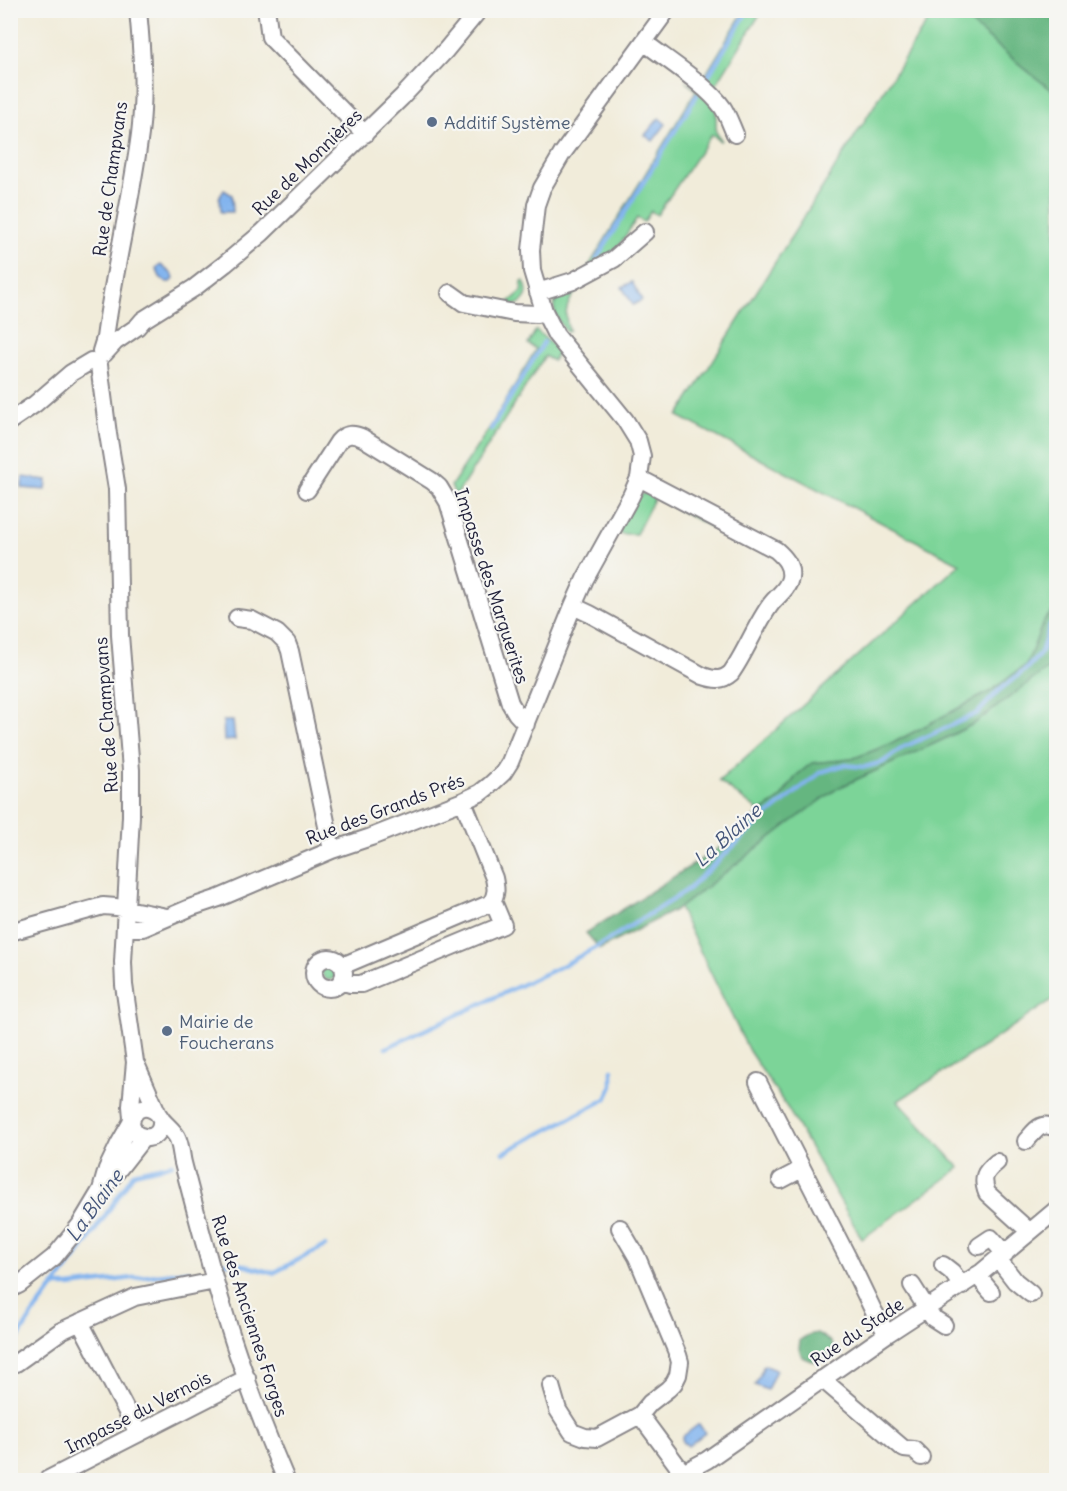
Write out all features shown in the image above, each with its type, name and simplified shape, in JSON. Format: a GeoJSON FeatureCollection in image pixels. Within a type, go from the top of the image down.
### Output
{"type":"FeatureCollection","features":[{"type":"Feature","properties":{"kind":"street","name":"Rue de Champvans"},"geometry":{"type":"LineString","coordinates":[[131,1120],[135,1062],[123,962],[131,816],[131,770],[120,635],[117,489],[99,358],[106,334],[140,133],[143,79],[138,10]]}},
{"type":"Feature","properties":{"kind":"street","name":"Rue de Monnières"},"geometry":{"type":"LineString","coordinates":[[106,334],[139,321],[194,288],[225,264],[291,206],[365,134],[417,81],[479,10]]}},
{"type":"Feature","properties":{"kind":"street"},"geometry":{"type":"LineString","coordinates":[[450,293],[464,303],[514,313],[537,314],[544,310],[532,271],[531,250],[532,224],[542,188],[562,154],[667,10]]}},
{"type":"Feature","properties":{"kind":"street"},"geometry":{"type":"LineString","coordinates":[[267,15],[270,36],[365,134]]}},
{"type":"Feature","properties":{"kind":"street"},"geometry":{"type":"LineString","coordinates":[[644,42],[707,92],[722,108],[735,134]]}},
{"type":"Feature","properties":{"kind":"street"},"geometry":{"type":"LineString","coordinates":[[538,292],[573,281],[614,260],[645,231]]}},
{"type":"Feature","properties":{"kind":"street"},"geometry":{"type":"LineString","coordinates":[[110,306],[122,319],[139,321]]}},
{"type":"Feature","properties":{"kind":"street","name":"Rue des Grands Prés"},"geometry":{"type":"LineString","coordinates":[[124,928],[143,928],[332,850],[463,801],[480,793],[503,773],[510,762],[585,579],[639,478],[642,456],[638,441],[625,420],[556,335],[544,310]]}},
{"type":"Feature","properties":{"kind":"street","name":"Rue de Monnières"},"geometry":{"type":"LineString","coordinates":[[10,421],[35,404],[78,368],[99,358],[115,342],[137,327],[139,321]]}},
{"type":"Feature","properties":{"kind":"street"},"geometry":{"type":"LineString","coordinates":[[67,376],[102,386]]}},
{"type":"Feature","properties":{"kind":"street","name":"Impasse des Marguerites"},"geometry":{"type":"LineString","coordinates":[[308,490],[338,442],[349,434],[363,438],[439,487],[448,502],[510,703],[526,724]]}},
{"type":"Feature","properties":{"kind":"street"},"geometry":{"type":"LineString","coordinates":[[573,606],[703,676],[718,680],[731,673],[770,605],[786,587],[790,578],[788,564],[784,556],[776,550],[639,478]]}},
{"type":"Feature","properties":{"kind":"street"},"geometry":{"type":"LineString","coordinates":[[237,618],[252,620],[277,633],[287,643],[332,850]]}},
{"type":"Feature","properties":{"kind":"street"},"geometry":{"type":"LineString","coordinates":[[463,801],[494,878],[497,891],[493,901],[341,973],[350,984],[361,984],[502,925],[493,901]]}},
{"type":"Feature","properties":{"kind":"street"},"geometry":{"type":"LineString","coordinates":[[10,932],[103,906],[167,918]]}},
{"type":"Feature","properties":{"kind":"street"},"geometry":{"type":"LineString","coordinates":[[123,962],[143,928]]}},
{"type":"Feature","properties":{"kind":"street","name":"Rue de Champvans"},"geometry":{"type":"LineString","coordinates":[[135,1062],[159,1116]]}},
{"type":"Feature","properties":{"kind":"street","name":"Rue du Stade"},"geometry":{"type":"LineString","coordinates":[[761,1088],[863,1299],[887,1335]]}},
{"type":"Feature","properties":{"kind":"street"},"geometry":{"type":"LineString","coordinates":[[10,1289],[20,1284],[54,1257],[80,1225],[101,1190],[146,1138],[158,1133],[161,1126],[159,1116],[150,1108],[136,1111],[107,1169],[101,1190]]}},
{"type":"Feature","properties":{"kind":"street","name":"Rue des Anciennes Forges"},"geometry":{"type":"LineString","coordinates":[[159,1116],[179,1140],[215,1281],[247,1378],[286,1480]]}},
{"type":"Feature","properties":{"kind":"street"},"geometry":{"type":"LineString","coordinates":[[131,1120],[134,1133],[170,1148],[183,1162]]}},
{"type":"Feature","properties":{"kind":"street"},"geometry":{"type":"LineString","coordinates":[[1026,1141],[1039,1127],[1049,1125],[1056,1128]]}},
{"type":"Feature","properties":{"kind":"street"},"geometry":{"type":"LineString","coordinates":[[997,1162],[985,1174],[987,1192],[1030,1232]]}},
{"type":"Feature","properties":{"kind":"street"},"geometry":{"type":"LineString","coordinates":[[781,1180],[802,1169]]}},
{"type":"Feature","properties":{"kind":"street","name":"Rue du Stade"},"geometry":{"type":"LineString","coordinates":[[679,1477],[978,1275],[1056,1210]]}},
{"type":"Feature","properties":{"kind":"street"},"geometry":{"type":"LineString","coordinates":[[551,1386],[558,1410],[572,1432],[585,1437],[597,1438],[640,1415],[650,1403],[674,1383],[678,1375],[680,1362],[678,1354],[621,1228]]}},
{"type":"Feature","properties":{"kind":"street"},"geometry":{"type":"LineString","coordinates":[[978,1246],[991,1238],[1015,1281],[1031,1294]]}},
{"type":"Feature","properties":{"kind":"street"},"geometry":{"type":"LineString","coordinates":[[943,1265],[952,1272],[962,1286]]}},
{"type":"Feature","properties":{"kind":"street"},"geometry":{"type":"LineString","coordinates":[[978,1275],[991,1292]]}},
{"type":"Feature","properties":{"kind":"street"},"geometry":{"type":"LineString","coordinates":[[16,1363],[61,1331],[135,1297],[215,1281]]}},
{"type":"Feature","properties":{"kind":"street"},"geometry":{"type":"LineString","coordinates":[[912,1285],[933,1318],[944,1325]]}},
{"type":"Feature","properties":{"kind":"street"},"geometry":{"type":"LineString","coordinates":[[80,1322],[138,1433]]}},
{"type":"Feature","properties":{"kind":"street","name":"Impasse du Vernois"},"geometry":{"type":"LineString","coordinates":[[47,1480],[247,1378]]}},
{"type":"Feature","properties":{"kind":"street"},"geometry":{"type":"LineString","coordinates":[[822,1379],[904,1449],[914,1450],[921,1457]]}},
{"type":"Feature","properties":{"kind":"street"},"geometry":{"type":"LineString","coordinates":[[640,1415],[679,1477]]}},
{"type":"Feature","properties":{"kind":"green space"},"geometry":{"type":"Polygon","coordinates":[[[744,11],[762,11],[714,88],[703,79],[744,11]]]}},
{"type":"Feature","properties":{"kind":"green space"},"geometry":{"type":"Polygon","coordinates":[[[934,11],[956,11],[1056,93],[1056,609],[1044,620],[1027,664],[991,691],[893,743],[852,759],[812,763],[797,775],[779,800],[760,812],[719,781],[960,564],[678,416],[934,11]]]}},
{"type":"Feature","properties":{"kind":"green space"},"geometry":{"type":"Polygon","coordinates":[[[956,11],[1056,11],[1056,93],[1030,73],[956,11]]]}},
{"type":"Feature","properties":{"kind":"green space"},"geometry":{"type":"Polygon","coordinates":[[[685,80],[716,108],[716,132],[721,140],[712,134],[657,215],[651,211],[644,222],[637,218],[617,249],[587,269],[696,91],[685,80]]]}},
{"type":"Feature","properties":{"kind":"green space"},"geometry":{"type":"Polygon","coordinates":[[[522,281],[527,290],[526,297],[520,303],[512,306],[509,302],[521,292],[522,281]]]}},
{"type":"Feature","properties":{"kind":"green space"},"geometry":{"type":"Polygon","coordinates":[[[582,283],[573,295],[566,312],[569,331],[566,332],[555,314],[555,302],[582,283]]]}},
{"type":"Feature","properties":{"kind":"green space"},"geometry":{"type":"Polygon","coordinates":[[[536,330],[559,351],[553,361],[545,356],[456,496],[451,486],[492,424],[536,349],[528,344],[536,330]]]}},
{"type":"Feature","properties":{"kind":"green space"},"geometry":{"type":"Polygon","coordinates":[[[655,491],[724,531],[722,533],[655,497],[636,534],[621,534],[618,530],[638,496],[655,491]]]}},
{"type":"Feature","properties":{"kind":"green space"},"geometry":{"type":"Polygon","coordinates":[[[1056,609],[1056,663],[975,723],[838,788],[679,908],[600,949],[586,933],[733,839],[760,812],[779,800],[797,775],[812,763],[852,759],[893,743],[991,691],[1027,664],[1044,620],[1056,609]]]}},
{"type":"Feature","properties":{"kind":"green space"},"geometry":{"type":"Polygon","coordinates":[[[1056,663],[1056,997],[898,1101],[960,1168],[862,1239],[788,1109],[749,1051],[679,908],[838,788],[975,723],[1056,663]]]}},
{"type":"Feature","properties":{"kind":"green space"},"geometry":{"type":"Polygon","coordinates":[[[326,966],[332,966],[336,973],[332,980],[326,980],[322,976],[322,970],[326,966]]]}},
{"type":"Feature","properties":{"kind":"green space"},"geometry":{"type":"Polygon","coordinates":[[[817,1333],[831,1342],[834,1348],[827,1357],[816,1362],[802,1357],[799,1349],[800,1340],[817,1333]]]}},
{"type":"Feature","properties":{"kind":"water"},"geometry":{"type":"Polygon","coordinates":[[[659,118],[666,124],[653,141],[645,135],[659,118]]]}},
{"type":"Feature","properties":{"kind":"water"},"geometry":{"type":"Polygon","coordinates":[[[224,190],[232,195],[233,212],[221,212],[219,198],[224,190]]]}},
{"type":"Feature","properties":{"kind":"water"},"geometry":{"type":"Polygon","coordinates":[[[161,265],[173,275],[174,279],[171,282],[166,282],[160,277],[156,268],[161,265]]]}},
{"type":"Feature","properties":{"kind":"water"},"geometry":{"type":"Polygon","coordinates":[[[632,282],[642,300],[633,305],[622,287],[632,282]]]}},
{"type":"Feature","properties":{"kind":"water"},"geometry":{"type":"Polygon","coordinates":[[[23,477],[47,480],[46,490],[22,488],[23,477]]]}},
{"type":"Feature","properties":{"kind":"water"},"geometry":{"type":"Polygon","coordinates":[[[223,721],[233,721],[235,740],[224,741],[223,721]]]}},
{"type":"Feature","properties":{"kind":"water"},"geometry":{"type":"Polygon","coordinates":[[[764,1365],[776,1370],[767,1390],[755,1385],[764,1365]]]}},
{"type":"Feature","properties":{"kind":"water"},"geometry":{"type":"Polygon","coordinates":[[[699,1424],[705,1433],[688,1446],[683,1443],[682,1437],[699,1424]]]}},
{"type":"Feature","properties":{"kind":"waterway"},"geometry":{"type":"LineString","coordinates":[[707,78],[748,10]]}},
{"type":"Feature","properties":{"kind":"waterway"},"geometry":{"type":"LineString","coordinates":[[597,258],[697,95]]}},
{"type":"Feature","properties":{"kind":"waterway"},"geometry":{"type":"LineString","coordinates":[[491,429],[544,342]]}},
{"type":"Feature","properties":{"kind":"waterway","name":"La Blaine"},"geometry":{"type":"LineString","coordinates":[[386,1048],[564,965],[686,891],[760,821],[821,772],[843,765],[865,767],[883,762],[904,747],[978,713],[998,691],[1025,670],[1041,653],[1050,625],[1056,618]]}},
{"type":"Feature","properties":{"kind":"waterway","name":"La Blaine"},"geometry":{"type":"LineString","coordinates":[[503,1153],[606,1099],[612,1086],[612,1070]]}},
{"type":"Feature","properties":{"kind":"waterway","name":"La Blaine"},"geometry":{"type":"LineString","coordinates":[[10,1351],[33,1314],[83,1248],[134,1173],[172,1164]]}},
{"type":"Feature","properties":{"kind":"waterway","name":"La Blaine"},"geometry":{"type":"LineString","coordinates":[[221,1263],[235,1263],[273,1273],[325,1246]]}},
{"type":"Feature","properties":{"kind":"waterway","name":"La Blaine"},"geometry":{"type":"LineString","coordinates":[[54,1286],[189,1271]]}},
{"type":"Feature","properties":{"kind":"place","name":"Additif Système"},"geometry":{"type":"Point","coordinates":[432,122]}},
{"type":"Feature","properties":{"kind":"place","name":"Mairie de Foucherans"},"geometry":{"type":"Point","coordinates":[167,1031]}}]}
